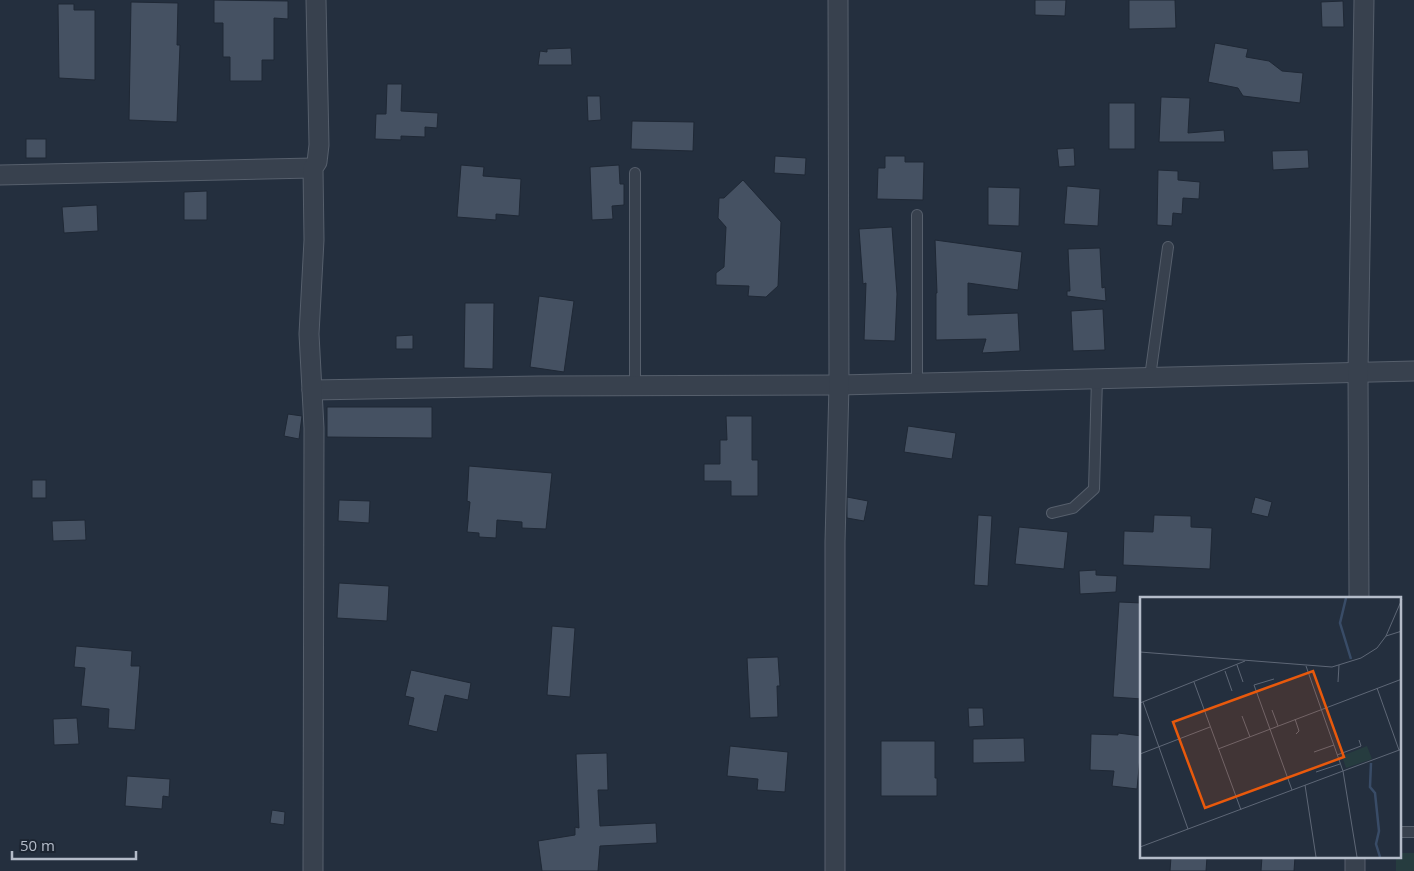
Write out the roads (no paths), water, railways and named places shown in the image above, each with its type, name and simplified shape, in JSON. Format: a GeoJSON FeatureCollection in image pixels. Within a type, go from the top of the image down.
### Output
{"type":"FeatureCollection","features":[{"type":"Feature","properties":{"kind":"street"},"geometry":{"type":"LineString","coordinates":[[313,871],[314,428],[310,334],[314,240],[313,168],[317,162],[319,145],[316,0]]}},
{"type":"Feature","properties":{"kind":"street"},"geometry":{"type":"LineString","coordinates":[[835,871],[835,542],[839,385],[838,0]]}},
{"type":"Feature","properties":{"kind":"street"},"geometry":{"type":"LineString","coordinates":[[1359,597],[1358,372],[1364,0]]}},
{"type":"Feature","properties":{"kind":"street"},"geometry":{"type":"LineString","coordinates":[[0,175],[313,168]]}},
{"type":"Feature","properties":{"kind":"street"},"geometry":{"type":"LineString","coordinates":[[312,390],[839,385],[1414,371]]}},
{"type":"Feature","properties":{"kind":"street"},"geometry":{"type":"LineString","coordinates":[[1355,858],[1355,871]]}},
{"type":"Feature","properties":{"kind":"lane"},"geometry":{"type":"LineString","coordinates":[[635,386],[636,173]]}},
{"type":"Feature","properties":{"kind":"lane"},"geometry":{"type":"LineString","coordinates":[[916,215],[917,383]]}},
{"type":"Feature","properties":{"kind":"lane"},"geometry":{"type":"LineString","coordinates":[[1150,377],[1168,247]]}},
{"type":"Feature","properties":{"kind":"lane"},"geometry":{"type":"LineString","coordinates":[[1052,513],[1073,508],[1094,489],[1097,378]]}}]}
